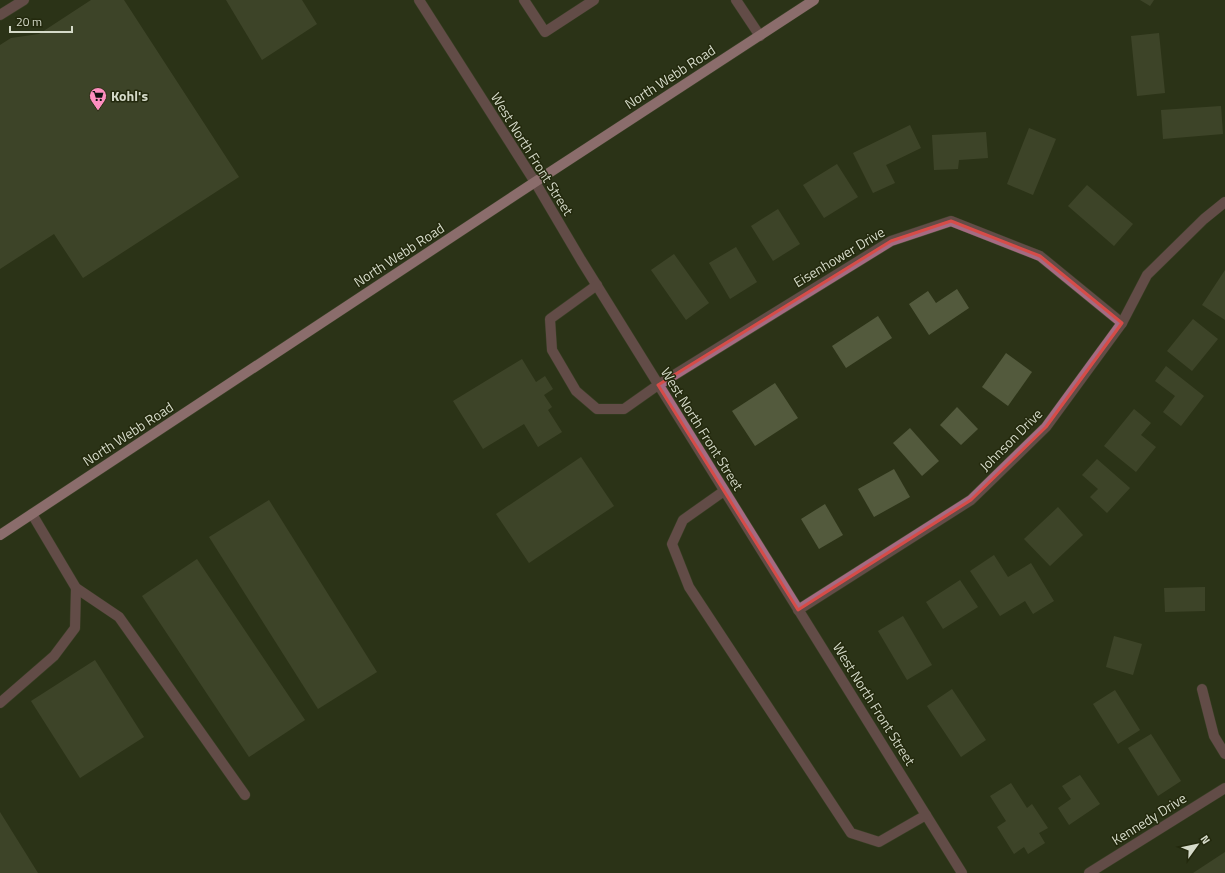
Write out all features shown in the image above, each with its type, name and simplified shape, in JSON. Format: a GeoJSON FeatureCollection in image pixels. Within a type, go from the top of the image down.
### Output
{"type":"FeatureCollection","features":[{"type":"Feature","properties":{"kind":"main road","name":"North Webb Road"},"geometry":{"type":"LineString","coordinates":[[0,535],[814,0]]}},
{"type":"Feature","properties":{"kind":"street"},"geometry":{"type":"LineString","coordinates":[[0,15],[24,0]]}},
{"type":"Feature","properties":{"kind":"street","name":"West North Front Street"},"geometry":{"type":"LineString","coordinates":[[419,0],[535,182],[581,260],[724,492],[962,873]]}},
{"type":"Feature","properties":{"kind":"street"},"geometry":{"type":"LineString","coordinates":[[524,0],[545,32],[594,0]]}},
{"type":"Feature","properties":{"kind":"street"},"geometry":{"type":"LineString","coordinates":[[736,0],[760,36]]}},
{"type":"Feature","properties":{"kind":"street","name":"Johnson Drive"},"geometry":{"type":"LineString","coordinates":[[798,610],[971,500],[1046,427],[1122,323],[1147,275],[1204,219],[1225,202]]}},
{"type":"Feature","properties":{"kind":"street","name":"Eisenhower Drive"},"geometry":{"type":"LineString","coordinates":[[597,285],[550,319],[552,350],[576,391],[597,409],[624,409],[658,385],[891,241],[951,221],[1040,256],[1122,323]]}},
{"type":"Feature","properties":{"kind":"street"},"geometry":{"type":"LineString","coordinates":[[724,492],[683,520],[672,544],[689,587],[851,833],[879,842],[926,815]]}},
{"type":"Feature","properties":{"kind":"street"},"geometry":{"type":"LineString","coordinates":[[32,514],[76,588],[119,617],[245,795]]}},
{"type":"Feature","properties":{"kind":"street"},"geometry":{"type":"LineString","coordinates":[[0,703],[54,656],[75,628],[76,588]]}},
{"type":"Feature","properties":{"kind":"street"},"geometry":{"type":"LineString","coordinates":[[1202,689],[1214,736],[1225,754]]}},
{"type":"Feature","properties":{"kind":"street","name":"Kennedy Drive"},"geometry":{"type":"LineString","coordinates":[[1089,873],[1225,788]]}},
{"type":"Feature","properties":{"kind":"highlighted area"},"geometry":{"type":"Polygon","coordinates":[[[951,221],[1040,256],[1122,323],[1046,427],[971,500],[798,610],[658,385],[891,241],[951,221]]]}},
{"type":"Feature","properties":{"kind":"building","name":"Kohl's"},"geometry":{"type":"Polygon","coordinates":[[[91,0],[124,0],[239,177],[83,278],[54,234],[0,269],[0,45],[11,38],[39,34],[91,0]]]}},
{"type":"Feature","properties":{"kind":"building"},"geometry":{"type":"Polygon","coordinates":[[[226,0],[302,0],[317,24],[262,60],[226,0]]]}},
{"type":"Feature","properties":{"kind":"building"},"geometry":{"type":"Polygon","coordinates":[[[1140,0],[1154,0],[1150,6],[1140,0]]]}},
{"type":"Feature","properties":{"kind":"building"},"geometry":{"type":"Polygon","coordinates":[[[1159,33],[1165,93],[1137,96],[1131,36],[1159,33]]]}},
{"type":"Feature","properties":{"kind":"building"},"geometry":{"type":"Polygon","coordinates":[[[1221,106],[1223,134],[1163,139],[1161,110],[1221,106]]]}},
{"type":"Feature","properties":{"kind":"building"},"geometry":{"type":"Polygon","coordinates":[[[910,125],[921,148],[886,165],[895,183],[873,193],[853,153],[910,125]]]}},
{"type":"Feature","properties":{"kind":"building"},"geometry":{"type":"Polygon","coordinates":[[[1029,128],[1056,139],[1033,195],[1007,184],[1029,128]]]}},
{"type":"Feature","properties":{"kind":"building"},"geometry":{"type":"Polygon","coordinates":[[[986,132],[988,158],[959,160],[958,169],[934,170],[932,135],[986,132]]]}},
{"type":"Feature","properties":{"kind":"building"},"geometry":{"type":"Polygon","coordinates":[[[837,164],[858,197],[824,218],[803,185],[837,164]]]}},
{"type":"Feature","properties":{"kind":"building"},"geometry":{"type":"Polygon","coordinates":[[[1087,185],[1133,224],[1114,246],[1068,206],[1087,185]]]}},
{"type":"Feature","properties":{"kind":"building"},"geometry":{"type":"Polygon","coordinates":[[[778,209],[800,244],[773,261],[751,226],[778,209]]]}},
{"type":"Feature","properties":{"kind":"building"},"geometry":{"type":"Polygon","coordinates":[[[736,247],[757,282],[730,299],[709,263],[736,247]]]}},
{"type":"Feature","properties":{"kind":"building"},"geometry":{"type":"Polygon","coordinates":[[[674,254],[709,303],[686,320],[651,270],[674,254]]]}},
{"type":"Feature","properties":{"kind":"building"},"geometry":{"type":"Polygon","coordinates":[[[1225,270],[1225,320],[1202,305],[1225,270]]]}},
{"type":"Feature","properties":{"kind":"building"},"geometry":{"type":"Polygon","coordinates":[[[957,289],[969,308],[929,335],[909,304],[928,291],[936,303],[957,289]]]}},
{"type":"Feature","properties":{"kind":"building"},"geometry":{"type":"Polygon","coordinates":[[[878,316],[892,338],[846,368],[832,346],[878,316]]]}},
{"type":"Feature","properties":{"kind":"building"},"geometry":{"type":"Polygon","coordinates":[[[1193,319],[1218,339],[1192,371],[1167,351],[1193,319]]]}},
{"type":"Feature","properties":{"kind":"building"},"geometry":{"type":"Polygon","coordinates":[[[1006,353],[1032,372],[1008,406],[982,387],[1006,353]]]}},
{"type":"Feature","properties":{"kind":"building"},"geometry":{"type":"Polygon","coordinates":[[[522,359],[536,382],[545,376],[553,389],[544,395],[552,407],[548,410],[562,432],[538,447],[524,424],[483,449],[453,401],[522,359]]]}},
{"type":"Feature","properties":{"kind":"building"},"geometry":{"type":"Polygon","coordinates":[[[1166,366],[1204,396],[1181,426],[1163,412],[1175,396],[1155,381],[1166,366]]]}},
{"type":"Feature","properties":{"kind":"building"},"geometry":{"type":"Polygon","coordinates":[[[775,383],[798,418],[755,446],[732,411],[775,383]]]}},
{"type":"Feature","properties":{"kind":"building"},"geometry":{"type":"Polygon","coordinates":[[[957,407],[978,429],[961,445],[940,425],[957,407]]]}},
{"type":"Feature","properties":{"kind":"building"},"geometry":{"type":"Polygon","coordinates":[[[1134,409],[1151,423],[1141,435],[1156,447],[1136,472],[1104,446],[1134,409]]]}},
{"type":"Feature","properties":{"kind":"building"},"geometry":{"type":"Polygon","coordinates":[[[910,428],[939,461],[922,476],[893,443],[910,428]]]}},
{"type":"Feature","properties":{"kind":"building"},"geometry":{"type":"Polygon","coordinates":[[[581,457],[614,506],[529,563],[496,514],[581,457]]]}},
{"type":"Feature","properties":{"kind":"building"},"geometry":{"type":"Polygon","coordinates":[[[1097,459],[1130,488],[1107,513],[1090,497],[1098,489],[1082,475],[1097,459]]]}},
{"type":"Feature","properties":{"kind":"building"},"geometry":{"type":"Polygon","coordinates":[[[894,469],[910,497],[874,517],[858,489],[894,469]]]}},
{"type":"Feature","properties":{"kind":"building"},"geometry":{"type":"Polygon","coordinates":[[[269,500],[377,672],[318,709],[209,537],[269,500]]]}},
{"type":"Feature","properties":{"kind":"building"},"geometry":{"type":"Polygon","coordinates":[[[825,504],[843,535],[819,549],[801,519],[825,504]]]}},
{"type":"Feature","properties":{"kind":"building"},"geometry":{"type":"Polygon","coordinates":[[[1058,507],[1083,535],[1050,566],[1024,539],[1058,507]]]}},
{"type":"Feature","properties":{"kind":"building"},"geometry":{"type":"Polygon","coordinates":[[[994,555],[1008,577],[1031,563],[1054,601],[1033,614],[1025,601],[1000,616],[970,571],[994,555]]]}},
{"type":"Feature","properties":{"kind":"building"},"geometry":{"type":"Polygon","coordinates":[[[197,559],[305,720],[249,757],[142,596],[197,559]]]}},
{"type":"Feature","properties":{"kind":"building"},"geometry":{"type":"Polygon","coordinates":[[[960,580],[978,607],[943,629],[926,602],[960,580]]]}},
{"type":"Feature","properties":{"kind":"building"},"geometry":{"type":"Polygon","coordinates":[[[1205,587],[1205,611],[1165,612],[1164,588],[1205,587]]]}},
{"type":"Feature","properties":{"kind":"building"},"geometry":{"type":"Polygon","coordinates":[[[903,616],[932,665],[907,680],[878,631],[903,616]]]}},
{"type":"Feature","properties":{"kind":"building"},"geometry":{"type":"Polygon","coordinates":[[[1114,636],[1142,644],[1133,675],[1106,667],[1114,636]]]}},
{"type":"Feature","properties":{"kind":"building"},"geometry":{"type":"Polygon","coordinates":[[[95,660],[144,737],[80,778],[31,701],[95,660]]]}},
{"type":"Feature","properties":{"kind":"building"},"geometry":{"type":"Polygon","coordinates":[[[952,689],[986,740],[961,757],[927,706],[952,689]]]}},
{"type":"Feature","properties":{"kind":"building"},"geometry":{"type":"Polygon","coordinates":[[[1115,690],[1140,730],[1118,744],[1093,704],[1115,690]]]}},
{"type":"Feature","properties":{"kind":"building"},"geometry":{"type":"Polygon","coordinates":[[[1151,734],[1181,781],[1158,796],[1128,748],[1151,734]]]}},
{"type":"Feature","properties":{"kind":"building"},"geometry":{"type":"Polygon","coordinates":[[[1080,775],[1100,804],[1069,825],[1058,808],[1071,799],[1062,786],[1080,775]]]}},
{"type":"Feature","properties":{"kind":"building"},"geometry":{"type":"Polygon","coordinates":[[[1011,783],[1027,808],[1032,804],[1048,828],[1039,833],[1045,843],[1028,854],[1024,847],[1014,854],[997,827],[1006,821],[990,796],[1011,783]]]}},
{"type":"Feature","properties":{"kind":"building"},"geometry":{"type":"Polygon","coordinates":[[[0,812],[38,873],[0,873],[0,812]]]}},
{"type":"Feature","properties":{"kind":"building"},"geometry":{"type":"Polygon","coordinates":[[[1225,852],[1225,873],[1193,873],[1225,852]]]}},
{"type":"Feature","properties":{"kind":"place","name":"Kohl's"},"geometry":{"type":"Point","coordinates":[98,111]}}]}
